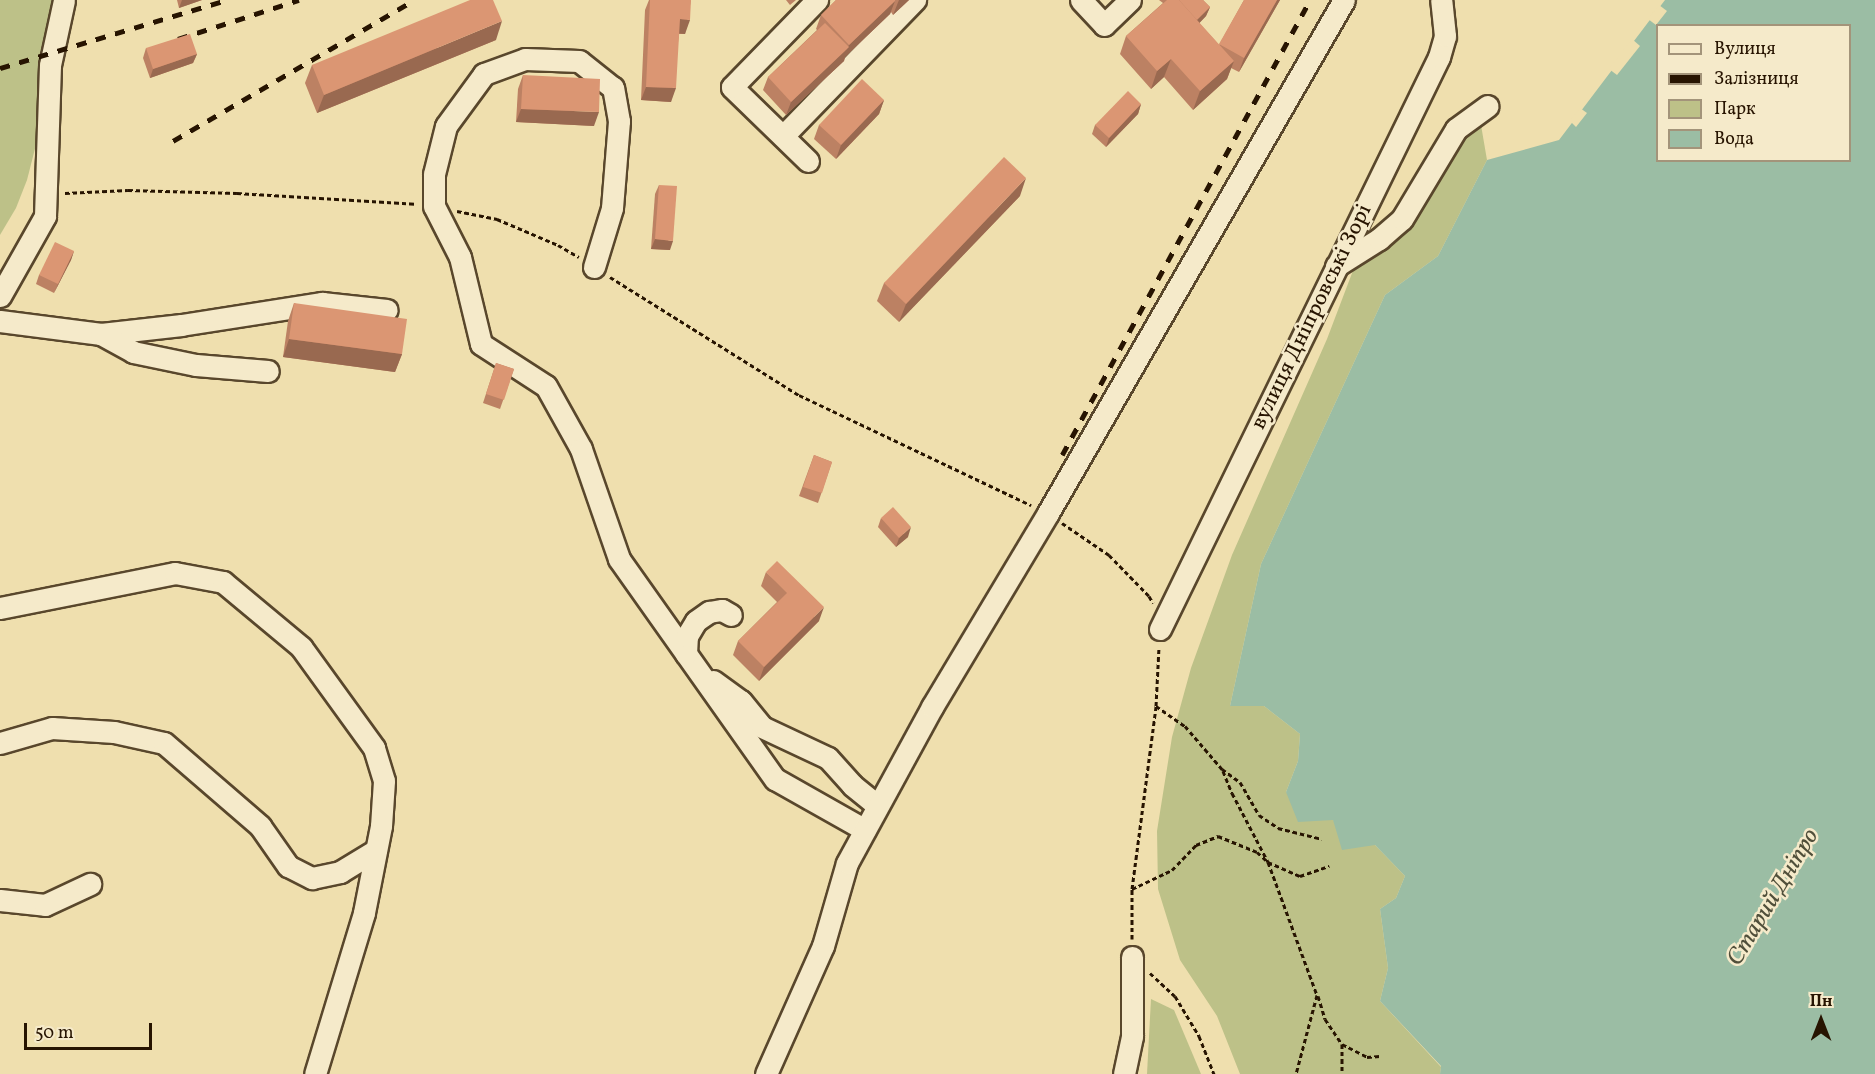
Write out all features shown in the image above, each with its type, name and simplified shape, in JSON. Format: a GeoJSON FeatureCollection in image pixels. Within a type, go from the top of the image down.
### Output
{"type":"FeatureCollection","features":[{"type":"Feature","properties":{"kind":"street"},"geometry":{"type":"LineString","coordinates":[[0,296],[45,216],[51,65],[64,0]]}},
{"type":"Feature","properties":{"kind":"street"},"geometry":{"type":"LineString","coordinates":[[808,161],[732,87],[817,0]]}},
{"type":"Feature","properties":{"kind":"street"},"geometry":{"type":"LineString","coordinates":[[783,136],[915,0]]}},
{"type":"Feature","properties":{"kind":"street"},"geometry":{"type":"LineString","coordinates":[[1081,0],[1104,25],[1130,0]]}},
{"type":"Feature","properties":{"kind":"street"},"geometry":{"type":"LineString","coordinates":[[766,1074],[823,946],[847,863],[932,707],[1048,513],[1344,0]]}},
{"type":"Feature","properties":{"kind":"street","name":"вулиця Дніпровські Зорі"},"geometry":{"type":"LineString","coordinates":[[1160,629],[1442,50],[1445,36],[1441,0]]}},
{"type":"Feature","properties":{"kind":"street"},"geometry":{"type":"LineString","coordinates":[[594,267],[612,208],[619,121],[613,88],[579,61],[525,59],[484,74],[446,126],[434,174],[434,206],[460,256],[481,344],[546,386],[581,449],[618,559],[775,779],[865,830]]}},
{"type":"Feature","properties":{"kind":"street"},"geometry":{"type":"LineString","coordinates":[[1336,266],[1379,239],[1402,219],[1456,129],[1488,106]]}},
{"type":"Feature","properties":{"kind":"street"},"geometry":{"type":"LineString","coordinates":[[0,321],[100,334],[181,325],[322,303],[387,310]]}},
{"type":"Feature","properties":{"kind":"street"},"geometry":{"type":"LineString","coordinates":[[100,334],[133,352],[196,365],[268,370]]}},
{"type":"Feature","properties":{"kind":"street"},"geometry":{"type":"LineString","coordinates":[[0,608],[175,573],[223,582],[301,647],[375,748],[384,782],[376,850],[364,913],[315,1074]]}},
{"type":"Feature","properties":{"kind":"street"},"geometry":{"type":"LineString","coordinates":[[686,654],[687,636],[696,621],[709,612],[722,610],[731,615]]}},
{"type":"Feature","properties":{"kind":"street"},"geometry":{"type":"LineString","coordinates":[[700,673],[741,701],[762,728],[828,758],[852,785],[878,806]]}},
{"type":"Feature","properties":{"kind":"street"},"geometry":{"type":"LineString","coordinates":[[0,743],[52,728],[114,732],[164,743],[260,826],[288,866],[312,879],[340,872],[376,850]]}},
{"type":"Feature","properties":{"kind":"street"},"geometry":{"type":"LineString","coordinates":[[0,900],[45,904],[90,884]]}},
{"type":"Feature","properties":{"kind":"street"},"geometry":{"type":"LineString","coordinates":[[1124,1074],[1132,1036],[1132,957]]}},
{"type":"Feature","properties":{"kind":"path"},"geometry":{"type":"LineString","coordinates":[[45,195],[128,190],[237,193],[434,206],[497,219],[558,245],[799,395],[1048,513],[1109,555],[1149,596],[1161,618],[1156,706],[1132,889],[1132,957],[1174,996],[1199,1036],[1214,1074]]}},
{"type":"Feature","properties":{"kind":"path"},"geometry":{"type":"LineString","coordinates":[[1156,706],[1185,726],[1222,769],[1240,782],[1259,815],[1278,828],[1322,839]]}},
{"type":"Feature","properties":{"kind":"path"},"geometry":{"type":"LineString","coordinates":[[1222,769],[1268,862],[1325,1019],[1342,1044],[1367,1057],[1380,1056]]}},
{"type":"Feature","properties":{"kind":"path"},"geometry":{"type":"LineString","coordinates":[[1132,889],[1172,870],[1196,844],[1218,836],[1257,852],[1268,862],[1300,876],[1329,866]]}},
{"type":"Feature","properties":{"kind":"path"},"geometry":{"type":"LineString","coordinates":[[1296,1074],[1317,995]]}},
{"type":"Feature","properties":{"kind":"path"},"geometry":{"type":"LineString","coordinates":[[1342,1044],[1342,1074]]}},
{"type":"Feature","properties":{"kind":"green space"},"geometry":{"type":"Polygon","coordinates":[[[0,0],[64,0],[63,39],[27,180],[16,208],[0,235],[0,0]]]}},
{"type":"Feature","properties":{"kind":"green space"},"geometry":{"type":"Polygon","coordinates":[[[1481,125],[1487,160],[1438,256],[1385,295],[1261,564],[1230,706],[1264,706],[1300,734],[1298,761],[1286,792],[1375,845],[1405,876],[1396,898],[1380,909],[1388,968],[1380,1001],[1441,1067],[1440,1074],[1240,1074],[1217,1016],[1180,960],[1158,889],[1157,831],[1172,737],[1191,668],[1232,555],[1327,339],[1357,260],[1406,230],[1463,135],[1481,125]]]}},
{"type":"Feature","properties":{"kind":"green space"},"geometry":{"type":"Polygon","coordinates":[[[1151,999],[1174,1010],[1201,1074],[1147,1074],[1151,999]]]}},
{"type":"Feature","properties":{"kind":"water","name":"Старий Дніпро"},"geometry":{"type":"Polygon","coordinates":[[[1665,0],[1875,0],[1875,1074],[1440,1074],[1441,1066],[1380,1001],[1388,968],[1380,909],[1396,898],[1405,876],[1375,845],[1342,850],[1333,820],[1298,822],[1286,792],[1298,761],[1300,734],[1264,706],[1230,706],[1261,564],[1385,295],[1438,256],[1487,160],[1559,140],[1665,0]]]}},
{"type":"Feature","properties":{"kind":"pier"},"geometry":{"type":"Polygon","coordinates":[[[1659,5],[1667,11],[1656,25],[1648,19],[1659,5]]]}},
{"type":"Feature","properties":{"kind":"pier"},"geometry":{"type":"Polygon","coordinates":[[[1632,39],[1640,46],[1617,75],[1609,69],[1632,39]]]}},
{"type":"Feature","properties":{"kind":"pier"},"geometry":{"type":"Polygon","coordinates":[[[1580,108],[1587,113],[1576,127],[1570,121],[1580,108]]]}},
{"type":"Feature","properties":{"kind":"building"},"geometry":{"type":"Polygon","coordinates":[[[470,0],[493,0],[502,21],[324,95],[312,65],[470,0]]]}},
{"type":"Feature","properties":{"kind":"building"},"geometry":{"type":"Polygon","coordinates":[[[650,0],[691,0],[690,20],[680,19],[676,88],[646,87],[650,0]]]}},
{"type":"Feature","properties":{"kind":"building"},"geometry":{"type":"Polygon","coordinates":[[[836,0],[895,1],[849,45],[821,15],[836,0]]]}},
{"type":"Feature","properties":{"kind":"building"},"geometry":{"type":"Polygon","coordinates":[[[1167,0],[1179,0],[1234,61],[1200,91],[1171,59],[1157,71],[1126,36],[1167,0]]]}},
{"type":"Feature","properties":{"kind":"building"},"geometry":{"type":"Polygon","coordinates":[[[1179,0],[1203,0],[1210,7],[1197,20],[1179,0]]]}},
{"type":"Feature","properties":{"kind":"building"},"geometry":{"type":"Polygon","coordinates":[[[1244,0],[1277,0],[1244,58],[1219,44],[1244,0]]]}},
{"type":"Feature","properties":{"kind":"building"},"geometry":{"type":"Polygon","coordinates":[[[825,23],[849,47],[791,102],[768,77],[825,23]]]}},
{"type":"Feature","properties":{"kind":"building"},"geometry":{"type":"Polygon","coordinates":[[[190,34],[197,54],[153,69],[146,48],[190,34]]]}},
{"type":"Feature","properties":{"kind":"building"},"geometry":{"type":"Polygon","coordinates":[[[523,75],[600,79],[599,112],[521,109],[523,75]]]}},
{"type":"Feature","properties":{"kind":"building"},"geometry":{"type":"Polygon","coordinates":[[[862,79],[884,100],[841,145],[819,125],[862,79]]]}},
{"type":"Feature","properties":{"kind":"building"},"geometry":{"type":"Polygon","coordinates":[[[1128,91],[1141,104],[1109,138],[1095,125],[1128,91]]]}},
{"type":"Feature","properties":{"kind":"building"},"geometry":{"type":"Polygon","coordinates":[[[1004,157],[1026,178],[906,304],[884,283],[1004,157]]]}},
{"type":"Feature","properties":{"kind":"building"},"geometry":{"type":"Polygon","coordinates":[[[659,185],[677,186],[673,241],[655,239],[659,185]]]}},
{"type":"Feature","properties":{"kind":"building"},"geometry":{"type":"Polygon","coordinates":[[[55,242],[74,251],[58,284],[39,275],[55,242]]]}},
{"type":"Feature","properties":{"kind":"building"},"geometry":{"type":"Polygon","coordinates":[[[294,303],[407,319],[402,354],[289,339],[294,303]]]}},
{"type":"Feature","properties":{"kind":"building"},"geometry":{"type":"Polygon","coordinates":[[[496,363],[514,369],[504,400],[486,394],[496,363]]]}},
{"type":"Feature","properties":{"kind":"building"},"geometry":{"type":"Polygon","coordinates":[[[814,455],[832,462],[822,493],[803,487],[814,455]]]}},
{"type":"Feature","properties":{"kind":"building"},"geometry":{"type":"Polygon","coordinates":[[[893,507],[911,527],[899,538],[881,518],[893,507]]]}},
{"type":"Feature","properties":{"kind":"building"},"geometry":{"type":"Polygon","coordinates":[[[777,561],[824,607],[764,667],[738,641],[787,593],[766,572],[777,561]]]}},
{"type":"Feature","properties":{"kind":"railway"},"geometry":{"type":"LineString","coordinates":[[0,68],[226,0]]}},
{"type":"Feature","properties":{"kind":"railway"},"geometry":{"type":"LineString","coordinates":[[178,39],[299,0]]}},
{"type":"Feature","properties":{"kind":"railway"},"geometry":{"type":"LineString","coordinates":[[173,141],[414,0]]}},
{"type":"Feature","properties":{"kind":"railway"},"geometry":{"type":"LineString","coordinates":[[1062,455],[1310,0]]}}]}
